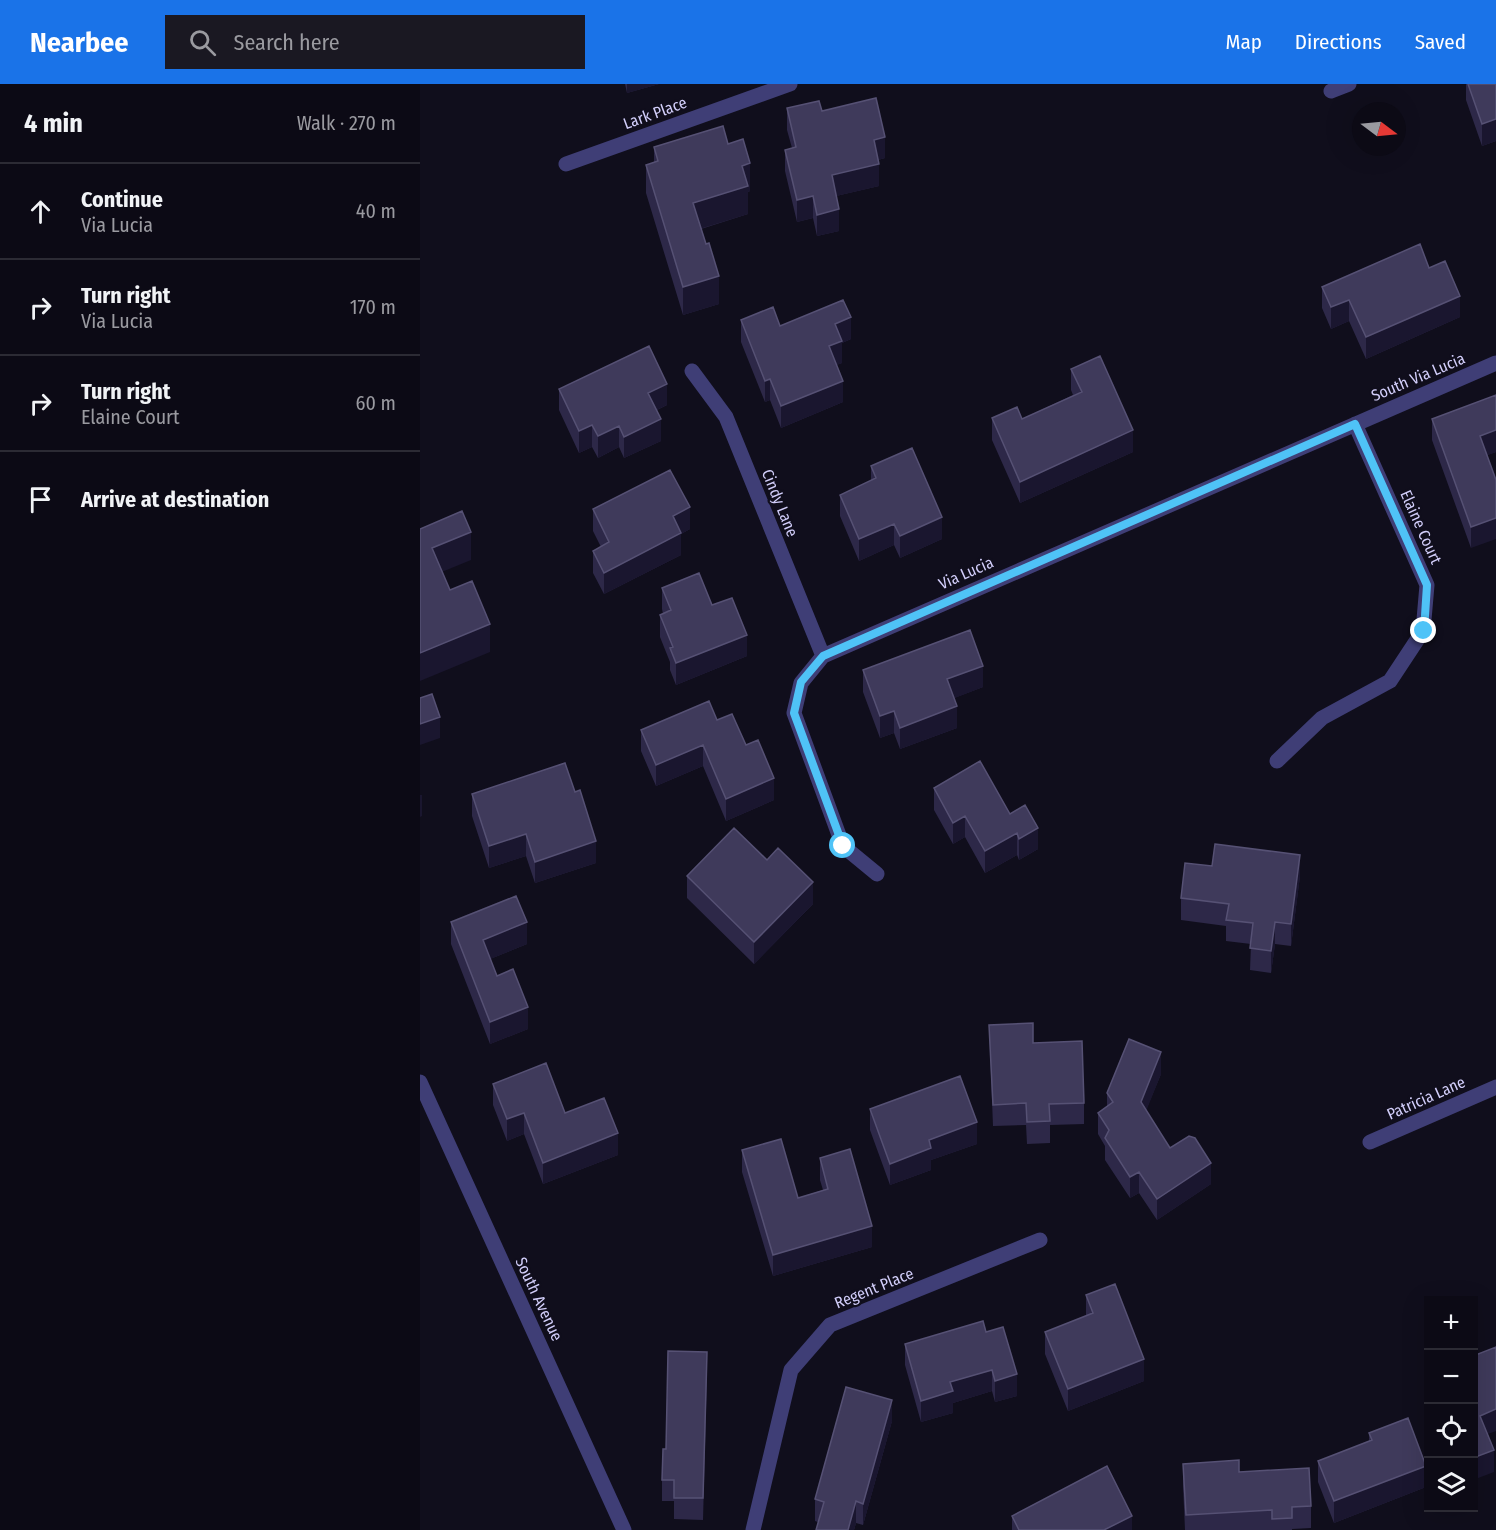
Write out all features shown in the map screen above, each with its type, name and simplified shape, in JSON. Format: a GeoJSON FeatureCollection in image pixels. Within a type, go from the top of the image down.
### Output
{"type":"FeatureCollection","features":[{"type":"Feature","properties":{"kind":"street","name":"Lark Place"},"geometry":{"type":"LineString","coordinates":[[566,164],[790,84]]}},
{"type":"Feature","properties":{"kind":"street"},"geometry":{"type":"LineString","coordinates":[[1331,91],[1348,84]]}},
{"type":"Feature","properties":{"kind":"street","name":"South Via Lucia"},"geometry":{"type":"LineString","coordinates":[[1355,424],[1496,363]]}},
{"type":"Feature","properties":{"kind":"street","name":"Cindy Lane"},"geometry":{"type":"LineString","coordinates":[[692,371],[726,417],[823,656]]}},
{"type":"Feature","properties":{"kind":"street","name":"Via Lucia"},"geometry":{"type":"LineString","coordinates":[[877,874],[843,846],[794,713],[801,682],[823,656],[1355,424]]}},
{"type":"Feature","properties":{"kind":"street","name":"Elaine Court"},"geometry":{"type":"LineString","coordinates":[[1277,761],[1322,718],[1390,681],[1424,631],[1427,585],[1355,424]]}},
{"type":"Feature","properties":{"kind":"street","name":"South Avenue"},"geometry":{"type":"LineString","coordinates":[[420,1082],[624,1530]]}},
{"type":"Feature","properties":{"kind":"street","name":"Patricia Lane"},"geometry":{"type":"LineString","coordinates":[[1370,1142],[1496,1087]]}},
{"type":"Feature","properties":{"kind":"street","name":"Regent Place"},"geometry":{"type":"LineString","coordinates":[[753,1530],[791,1370],[830,1325],[1040,1240]]}},
{"type":"Feature","properties":{"kind":"building"},"geometry":{"type":"Polygon","coordinates":[[[1468,84],[1496,84],[1496,119],[1482,124],[1468,84]]]}},
{"type":"Feature","properties":{"kind":"building"},"geometry":{"type":"Polygon","coordinates":[[[876,98],[885,137],[874,140],[879,164],[832,175],[839,209],[817,215],[813,196],[797,200],[785,150],[796,147],[787,108],[819,101],[822,111],[876,98]]]}},
{"type":"Feature","properties":{"kind":"building"},"geometry":{"type":"Polygon","coordinates":[[[723,126],[728,144],[743,139],[750,163],[742,166],[748,186],[693,203],[719,276],[683,287],[646,165],[658,161],[654,147],[723,126]]]}},
{"type":"Feature","properties":{"kind":"building"},"geometry":{"type":"Polygon","coordinates":[[[1420,244],[1429,268],[1445,261],[1460,296],[1366,337],[1349,300],[1331,307],[1322,287],[1420,244]]]}},
{"type":"Feature","properties":{"kind":"building"},"geometry":{"type":"Polygon","coordinates":[[[843,300],[851,317],[835,324],[842,341],[829,346],[843,381],[781,406],[770,379],[765,381],[741,320],[773,307],[780,326],[843,300]]]}},
{"type":"Feature","properties":{"kind":"building"},"geometry":{"type":"Polygon","coordinates":[[[649,346],[667,384],[648,393],[661,419],[624,437],[619,426],[598,436],[592,425],[579,431],[559,389],[649,346]]]}},
{"type":"Feature","properties":{"kind":"building"},"geometry":{"type":"Polygon","coordinates":[[[1100,356],[1133,430],[1020,482],[992,418],[1017,407],[1022,419],[1082,392],[1071,369],[1100,356]]]}},
{"type":"Feature","properties":{"kind":"building"},"geometry":{"type":"Polygon","coordinates":[[[1496,395],[1496,430],[1480,436],[1496,480],[1496,518],[1471,527],[1432,419],[1496,395]]]}},
{"type":"Feature","properties":{"kind":"building"},"geometry":{"type":"Polygon","coordinates":[[[912,448],[942,517],[900,536],[894,524],[859,539],[840,495],[876,478],[871,466],[912,448]]]}},
{"type":"Feature","properties":{"kind":"building"},"geometry":{"type":"Polygon","coordinates":[[[670,470],[690,507],[673,516],[681,533],[604,573],[593,551],[609,542],[593,509],[670,470]]]}},
{"type":"Feature","properties":{"kind":"building"},"geometry":{"type":"Polygon","coordinates":[[[462,511],[471,532],[432,548],[450,590],[472,581],[490,624],[420,653],[420,529],[462,511]]]}},
{"type":"Feature","properties":{"kind":"building"},"geometry":{"type":"Polygon","coordinates":[[[699,573],[712,605],[732,598],[747,635],[676,663],[670,648],[673,647],[660,615],[671,610],[662,588],[699,573]]]}},
{"type":"Feature","properties":{"kind":"building"},"geometry":{"type":"Polygon","coordinates":[[[970,630],[983,666],[947,679],[957,706],[900,728],[894,711],[880,716],[863,670],[970,630]]]}},
{"type":"Feature","properties":{"kind":"building"},"geometry":{"type":"Polygon","coordinates":[[[432,694],[440,717],[420,724],[420,698],[432,694]]]}},
{"type":"Feature","properties":{"kind":"building"},"geometry":{"type":"Polygon","coordinates":[[[709,701],[717,720],[732,714],[746,745],[758,740],[774,778],[726,799],[703,745],[656,765],[641,730],[709,701]]]}},
{"type":"Feature","properties":{"kind":"building"},"geometry":{"type":"Polygon","coordinates":[[[980,761],[1010,814],[1025,805],[1038,828],[1019,839],[1017,833],[985,851],[965,816],[953,823],[934,788],[980,761]]]}},
{"type":"Feature","properties":{"kind":"building"},"geometry":{"type":"Polygon","coordinates":[[[565,763],[575,792],[580,790],[596,841],[535,862],[526,834],[489,846],[472,794],[565,763]]]}},
{"type":"Feature","properties":{"kind":"building"},"geometry":{"type":"Polygon","coordinates":[[[734,828],[767,860],[778,848],[813,882],[754,942],[687,876],[734,828]]]}},
{"type":"Feature","properties":{"kind":"building"},"geometry":{"type":"Polygon","coordinates":[[[1215,844],[1300,855],[1291,924],[1275,922],[1271,951],[1250,948],[1253,923],[1226,920],[1229,904],[1181,898],[1185,863],[1212,866],[1215,844]]]}},
{"type":"Feature","properties":{"kind":"building"},"geometry":{"type":"Polygon","coordinates":[[[516,896],[527,922],[483,940],[497,976],[513,969],[528,1007],[490,1022],[451,922],[516,896]]]}},
{"type":"Feature","properties":{"kind":"building"},"geometry":{"type":"Polygon","coordinates":[[[1033,1023],[1033,1043],[1082,1041],[1084,1103],[1049,1104],[1050,1121],[1027,1122],[1026,1103],[993,1105],[989,1025],[1033,1023]]]}},
{"type":"Feature","properties":{"kind":"building"},"geometry":{"type":"Polygon","coordinates":[[[1129,1039],[1161,1052],[1141,1102],[1170,1148],[1189,1136],[1195,1138],[1211,1163],[1157,1199],[1139,1172],[1130,1177],[1105,1138],[1109,1130],[1098,1113],[1113,1102],[1107,1093],[1129,1039]]]}},
{"type":"Feature","properties":{"kind":"building"},"geometry":{"type":"Polygon","coordinates":[[[546,1063],[565,1113],[604,1098],[618,1133],[543,1163],[524,1113],[507,1119],[493,1084],[546,1063]]]}},
{"type":"Feature","properties":{"kind":"building"},"geometry":{"type":"Polygon","coordinates":[[[960,1076],[977,1122],[929,1140],[931,1148],[890,1164],[870,1109],[960,1076]]]}},
{"type":"Feature","properties":{"kind":"building"},"geometry":{"type":"Polygon","coordinates":[[[781,1139],[798,1198],[828,1189],[820,1158],[850,1149],[872,1226],[773,1255],[742,1150],[781,1139]]]}},
{"type":"Feature","properties":{"kind":"building"},"geometry":{"type":"Polygon","coordinates":[[[1115,1284],[1144,1359],[1068,1389],[1045,1332],[1093,1313],[1086,1295],[1115,1284]]]}},
{"type":"Feature","properties":{"kind":"building"},"geometry":{"type":"Polygon","coordinates":[[[983,1321],[986,1332],[1003,1327],[1017,1374],[995,1381],[992,1370],[950,1382],[953,1391],[921,1401],[905,1344],[983,1321]]]}},
{"type":"Feature","properties":{"kind":"building"},"geometry":{"type":"Polygon","coordinates":[[[1496,1347],[1496,1409],[1480,1416],[1494,1450],[1478,1456],[1478,1404],[1478,1354],[1496,1347]]]}},
{"type":"Feature","properties":{"kind":"building"},"geometry":{"type":"Polygon","coordinates":[[[668,1351],[707,1352],[703,1498],[674,1498],[674,1480],[662,1480],[663,1449],[666,1449],[668,1351]]]}},
{"type":"Feature","properties":{"kind":"building"},"geometry":{"type":"Polygon","coordinates":[[[846,1387],[892,1400],[863,1504],[856,1501],[848,1530],[816,1530],[824,1502],[815,1499],[846,1387]]]}},
{"type":"Feature","properties":{"kind":"building"},"geometry":{"type":"Polygon","coordinates":[[[1408,1418],[1424,1461],[1424,1467],[1334,1501],[1318,1461],[1372,1440],[1369,1433],[1408,1418]]]}},
{"type":"Feature","properties":{"kind":"building"},"geometry":{"type":"Polygon","coordinates":[[[1239,1460],[1239,1472],[1309,1468],[1311,1506],[1292,1507],[1292,1518],[1272,1519],[1272,1510],[1186,1515],[1183,1464],[1239,1460]]]}},
{"type":"Feature","properties":{"kind":"building"},"geometry":{"type":"Polygon","coordinates":[[[1107,1466],[1132,1516],[1104,1530],[1019,1530],[1012,1516],[1107,1466]]]}},
{"type":"Feature","properties":{"kind":"route"},"geometry":{"type":"LineString","coordinates":[[843,846],[794,713],[801,682],[823,656],[1355,424],[1427,585],[1424,631]]}}]}
